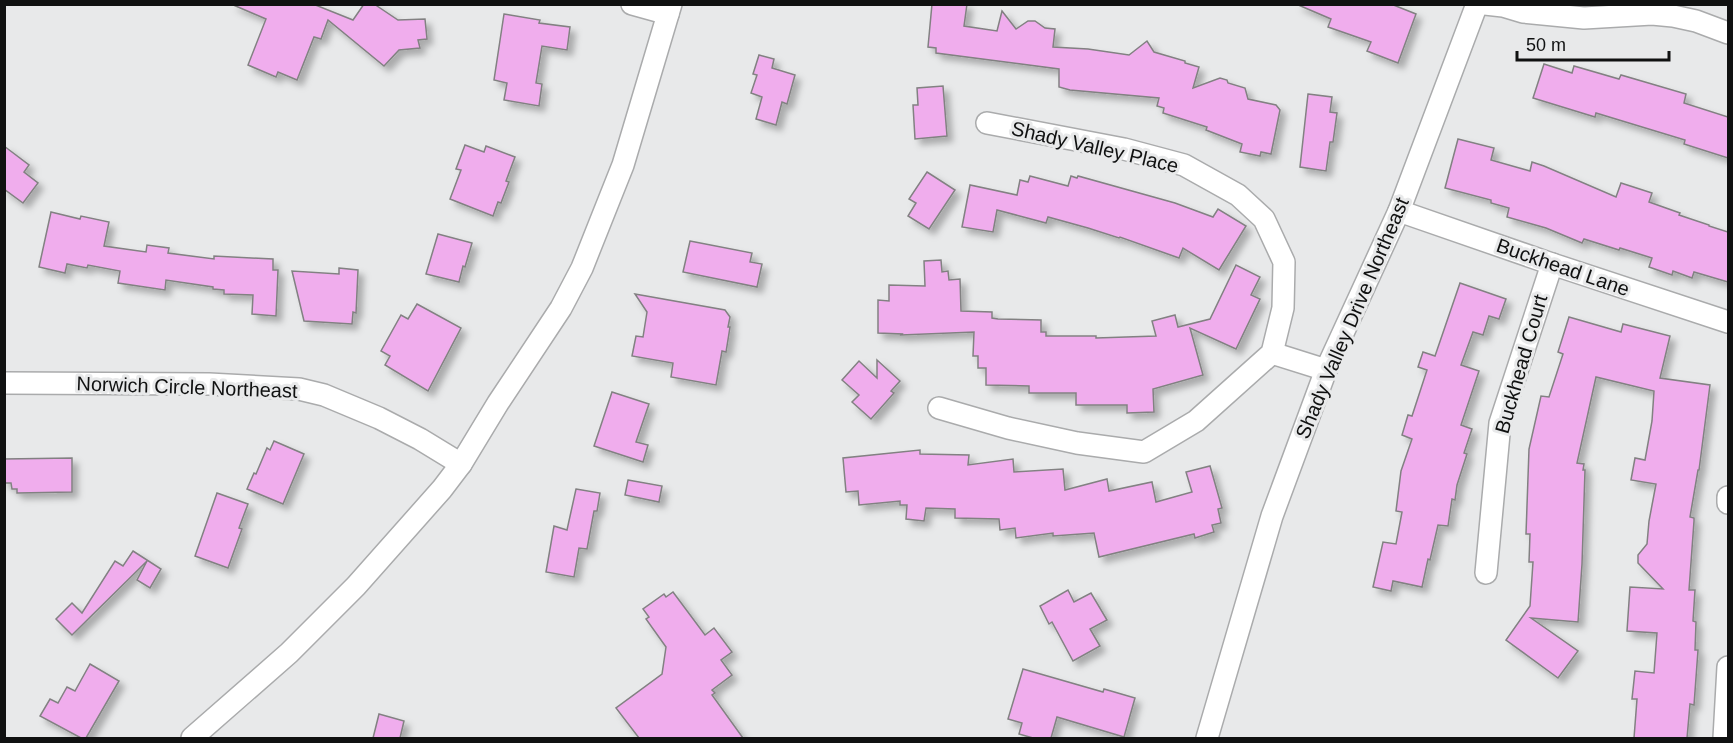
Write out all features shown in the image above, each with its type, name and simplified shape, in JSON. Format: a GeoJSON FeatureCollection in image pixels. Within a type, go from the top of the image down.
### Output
{"type":"FeatureCollection","features":[{"type":"Feature","properties":{"kind":"street"},"geometry":{"type":"LineString","coordinates":[[192,738],[289,653],[356,586],[442,489],[461,464],[561,308],[582,268],[623,165],[670,9],[632,4]]}},
{"type":"Feature","properties":{"kind":"street","name":"Shady Valley Drive Northeast"},"geometry":{"type":"LineString","coordinates":[[1208,738],[1272,516],[1326,370],[1399,211],[1477,4]]}},
{"type":"Feature","properties":{"kind":"street"},"geometry":{"type":"LineString","coordinates":[[1485,4],[1523,12],[1584,18],[1652,14],[1673,16],[1696,21],[1728,33]]}},
{"type":"Feature","properties":{"kind":"street","name":"Shady Valley Place"},"geometry":{"type":"LineString","coordinates":[[987,123],[1124,149],[1184,165],[1238,195],[1264,219],[1284,262],[1283,308],[1272,353]]}},
{"type":"Feature","properties":{"kind":"street","name":"Buckhead Lane"},"geometry":{"type":"LineString","coordinates":[[1399,211],[1728,322]]}},
{"type":"Feature","properties":{"kind":"street","name":"Buckhead Court"},"geometry":{"type":"LineString","coordinates":[[1485,573],[1500,423],[1552,264]]}},
{"type":"Feature","properties":{"kind":"street"},"geometry":{"type":"LineString","coordinates":[[939,408],[1008,428],[1077,443],[1144,452],[1196,421],[1272,353],[1326,370]]}},
{"type":"Feature","properties":{"kind":"street","name":"Norwich Circle Northeast"},"geometry":{"type":"LineString","coordinates":[[4,382],[209,384],[298,389],[324,395],[379,418],[461,464]]}},
{"type":"Feature","properties":{"kind":"street"},"geometry":{"type":"LineString","coordinates":[[1728,497],[1728,503]]}},
{"type":"Feature","properties":{"kind":"street"},"geometry":{"type":"LineString","coordinates":[[1724,738],[1728,667]]}},
{"type":"Feature","properties":{"kind":"building"},"geometry":{"type":"Polygon","coordinates":[[[231,4],[313,4],[353,20],[364,4],[374,4],[398,20],[425,19],[427,39],[418,40],[420,48],[399,50],[384,66],[328,20],[321,39],[314,37],[297,80],[278,72],[276,77],[248,65],[266,19],[231,4]]]}},
{"type":"Feature","properties":{"kind":"building"},"geometry":{"type":"Polygon","coordinates":[[[932,4],[967,4],[964,26],[997,31],[1002,11],[1016,29],[1028,21],[1035,21],[1045,28],[1055,29],[1053,47],[1129,55],[1147,41],[1154,52],[1199,67],[1193,88],[1220,78],[1245,88],[1248,99],[1276,105],[1280,110],[1271,154],[1261,152],[1260,156],[1240,152],[1242,144],[1206,130],[1207,127],[1163,113],[1164,108],[1157,106],[1159,98],[1070,90],[1059,87],[1059,69],[936,53],[936,48],[928,47],[932,4]]]}},
{"type":"Feature","properties":{"kind":"building"},"geometry":{"type":"Polygon","coordinates":[[[1296,4],[1391,4],[1416,14],[1398,63],[1367,51],[1371,42],[1328,27],[1331,19],[1296,4]]]}},
{"type":"Feature","properties":{"kind":"building"},"geometry":{"type":"Polygon","coordinates":[[[504,14],[540,20],[539,23],[570,27],[567,50],[542,46],[536,83],[542,84],[539,106],[504,100],[507,83],[494,80],[504,14]]]}},
{"type":"Feature","properties":{"kind":"building"},"geometry":{"type":"Polygon","coordinates":[[[759,55],[774,59],[772,68],[795,75],[787,104],[782,102],[776,125],[756,119],[762,97],[751,93],[757,75],[753,74],[759,55]]]}},
{"type":"Feature","properties":{"kind":"building"},"geometry":{"type":"Polygon","coordinates":[[[1544,64],[1572,73],[1574,66],[1619,79],[1621,75],[1686,94],[1684,103],[1728,117],[1728,158],[1684,144],[1685,140],[1596,113],[1595,117],[1533,98],[1544,64]]]}},
{"type":"Feature","properties":{"kind":"building"},"geometry":{"type":"Polygon","coordinates":[[[943,86],[947,136],[915,139],[913,105],[918,105],[917,88],[943,86]]]}},
{"type":"Feature","properties":{"kind":"building"},"geometry":{"type":"Polygon","coordinates":[[[1308,94],[1332,97],[1330,112],[1337,113],[1326,171],[1300,167],[1308,94]]]}},
{"type":"Feature","properties":{"kind":"building"},"geometry":{"type":"Polygon","coordinates":[[[1458,139],[1494,148],[1491,160],[1530,171],[1532,162],[1616,197],[1621,183],[1652,193],[1649,202],[1728,232],[1728,282],[1694,272],[1692,278],[1673,271],[1672,275],[1649,267],[1652,258],[1584,239],[1582,243],[1546,228],[1507,217],[1509,208],[1491,203],[1491,200],[1445,188],[1458,139]]]}},
{"type":"Feature","properties":{"kind":"building"},"geometry":{"type":"Polygon","coordinates":[[[465,145],[484,152],[486,146],[515,157],[506,181],[509,182],[493,216],[450,199],[461,170],[456,169],[465,145]]]}},
{"type":"Feature","properties":{"kind":"building"},"geometry":{"type":"Polygon","coordinates":[[[4,146],[29,165],[24,172],[38,183],[23,203],[4,189],[4,146]]]}},
{"type":"Feature","properties":{"kind":"building"},"geometry":{"type":"Polygon","coordinates":[[[927,172],[955,190],[929,229],[908,216],[916,203],[909,199],[927,172]]]}},
{"type":"Feature","properties":{"kind":"building"},"geometry":{"type":"Polygon","coordinates":[[[1030,176],[1068,186],[1071,176],[1077,178],[1078,176],[1175,203],[1213,217],[1218,209],[1246,226],[1219,270],[1183,248],[1179,258],[1120,237],[1048,217],[1046,223],[997,210],[993,232],[962,227],[970,185],[1017,195],[1020,180],[1028,182],[1030,176]]]}},
{"type":"Feature","properties":{"kind":"building"},"geometry":{"type":"Polygon","coordinates":[[[51,212],[80,219],[81,216],[109,222],[104,246],[146,252],[147,245],[169,248],[168,253],[214,259],[214,256],[273,259],[273,270],[278,270],[276,316],[252,314],[253,295],[224,294],[224,290],[213,289],[213,287],[166,280],[165,290],[118,283],[120,271],[88,265],[87,268],[67,264],[65,273],[39,267],[51,212]]]}},
{"type":"Feature","properties":{"kind":"building"},"geometry":{"type":"Polygon","coordinates":[[[438,234],[472,243],[459,282],[426,274],[438,234]]]}},
{"type":"Feature","properties":{"kind":"building"},"geometry":{"type":"Polygon","coordinates":[[[690,241],[752,253],[750,262],[762,264],[757,287],[683,272],[690,241]]]}},
{"type":"Feature","properties":{"kind":"building"},"geometry":{"type":"Polygon","coordinates":[[[941,260],[942,272],[948,271],[949,280],[960,279],[961,311],[992,312],[992,318],[998,319],[1041,320],[1041,332],[1046,332],[1046,336],[1096,336],[1096,338],[1156,336],[1152,321],[1175,315],[1178,327],[1210,319],[1236,265],[1260,277],[1251,295],[1260,299],[1236,349],[1190,328],[1203,375],[1153,389],[1154,412],[1127,413],[1127,405],[1076,405],[1076,393],[1029,393],[1029,386],[986,385],[986,368],[978,368],[978,356],[973,356],[974,332],[901,335],[878,333],[878,300],[889,301],[889,285],[925,286],[924,261],[941,260]]]}},
{"type":"Feature","properties":{"kind":"building"},"geometry":{"type":"Polygon","coordinates":[[[339,268],[358,270],[356,313],[353,312],[352,324],[304,321],[292,271],[339,274],[339,268]]]}},
{"type":"Feature","properties":{"kind":"building"},"geometry":{"type":"Polygon","coordinates":[[[1460,283],[1506,299],[1499,319],[1489,316],[1483,335],[1473,332],[1461,365],[1479,371],[1461,425],[1472,429],[1464,453],[1467,454],[1457,485],[1455,500],[1452,499],[1448,526],[1438,525],[1422,587],[1393,581],[1391,591],[1373,587],[1383,542],[1396,544],[1402,512],[1396,511],[1401,471],[1412,439],[1402,435],[1408,415],[1412,416],[1427,370],[1418,367],[1423,352],[1435,356],[1460,283]]]}},
{"type":"Feature","properties":{"kind":"building"},"geometry":{"type":"Polygon","coordinates":[[[635,294],[725,310],[730,317],[728,327],[730,327],[726,352],[722,351],[716,385],[671,377],[673,363],[632,356],[636,336],[643,337],[647,312],[635,294]]]}},
{"type":"Feature","properties":{"kind":"building"},"geometry":{"type":"Polygon","coordinates":[[[417,304],[461,328],[428,391],[385,365],[390,356],[381,351],[401,315],[408,319],[417,304]]]}},
{"type":"Feature","properties":{"kind":"building"},"geometry":{"type":"Polygon","coordinates":[[[1569,317],[1621,332],[1623,324],[1670,336],[1660,378],[1710,385],[1699,470],[1690,517],[1694,518],[1694,521],[1689,590],[1695,590],[1693,621],[1696,622],[1695,650],[1698,650],[1694,705],[1690,704],[1687,738],[1634,738],[1637,699],[1632,699],[1635,671],[1654,673],[1657,633],[1627,631],[1630,587],[1663,589],[1638,563],[1638,555],[1647,544],[1656,484],[1631,480],[1635,458],[1645,460],[1652,421],[1654,391],[1596,377],[1577,463],[1584,464],[1583,470],[1585,470],[1578,622],[1531,618],[1578,651],[1558,678],[1506,640],[1530,606],[1533,562],[1529,562],[1530,534],[1526,534],[1529,449],[1541,396],[1549,397],[1563,354],[1558,352],[1569,317]]]}},
{"type":"Feature","properties":{"kind":"building"},"geometry":{"type":"Polygon","coordinates":[[[877,360],[900,381],[891,391],[894,393],[871,419],[852,402],[859,395],[842,380],[859,361],[877,378],[877,360]]]}},
{"type":"Feature","properties":{"kind":"building"},"geometry":{"type":"Polygon","coordinates":[[[612,392],[649,404],[636,442],[648,445],[643,462],[594,446],[612,392]]]}},
{"type":"Feature","properties":{"kind":"building"},"geometry":{"type":"Polygon","coordinates":[[[274,441],[304,454],[283,504],[247,489],[267,448],[270,450],[274,441]]]}},
{"type":"Feature","properties":{"kind":"building"},"geometry":{"type":"Polygon","coordinates":[[[920,450],[920,454],[969,455],[968,465],[1013,459],[1014,472],[1063,469],[1065,490],[1107,479],[1109,491],[1152,482],[1156,502],[1192,492],[1186,472],[1210,466],[1222,508],[1218,509],[1221,523],[1212,525],[1214,532],[1195,538],[1194,534],[1099,557],[1094,533],[1053,536],[1053,533],[1016,538],[1015,528],[1000,530],[999,519],[955,518],[955,509],[926,508],[924,521],[906,519],[907,505],[900,505],[900,501],[859,505],[858,491],[846,492],[843,458],[920,450]]]}},
{"type":"Feature","properties":{"kind":"building"},"geometry":{"type":"Polygon","coordinates":[[[72,458],[72,492],[17,493],[17,489],[12,489],[11,483],[4,483],[4,459],[72,458]]]}},
{"type":"Feature","properties":{"kind":"building"},"geometry":{"type":"Polygon","coordinates":[[[628,480],[662,486],[659,502],[625,495],[628,480]]]}},
{"type":"Feature","properties":{"kind":"building"},"geometry":{"type":"Polygon","coordinates":[[[576,489],[600,493],[587,549],[579,548],[574,577],[546,572],[554,526],[567,530],[576,489]]]}},
{"type":"Feature","properties":{"kind":"building"},"geometry":{"type":"Polygon","coordinates":[[[217,493],[248,504],[228,568],[195,556],[217,493]]]}},
{"type":"Feature","properties":{"kind":"building"},"geometry":{"type":"Polygon","coordinates":[[[133,551],[161,569],[150,588],[137,580],[147,561],[72,635],[56,619],[72,603],[82,613],[115,561],[123,566],[133,551]]]}},
{"type":"Feature","properties":{"kind":"building"},"geometry":{"type":"Polygon","coordinates":[[[1068,590],[1074,602],[1091,593],[1107,620],[1090,629],[1100,646],[1073,661],[1052,622],[1049,624],[1040,606],[1068,590]]]}},
{"type":"Feature","properties":{"kind":"building"},"geometry":{"type":"Polygon","coordinates":[[[673,592],[705,635],[714,628],[732,652],[721,660],[732,675],[712,690],[715,693],[712,695],[743,738],[639,738],[616,708],[662,674],[666,647],[646,619],[649,617],[643,609],[664,594],[666,597],[673,592]]]}},
{"type":"Feature","properties":{"kind":"building"},"geometry":{"type":"Polygon","coordinates":[[[90,664],[119,681],[86,738],[81,738],[40,716],[50,699],[58,703],[67,687],[75,691],[90,664]]]}},
{"type":"Feature","properties":{"kind":"building"},"geometry":{"type":"Polygon","coordinates":[[[1023,669],[1103,692],[1104,689],[1135,698],[1124,737],[1057,717],[1051,738],[1033,738],[1019,734],[1022,723],[1008,719],[1023,669]]]}},
{"type":"Feature","properties":{"kind":"building"},"geometry":{"type":"Polygon","coordinates":[[[379,714],[404,721],[400,738],[373,738],[379,714]]]}}]}
